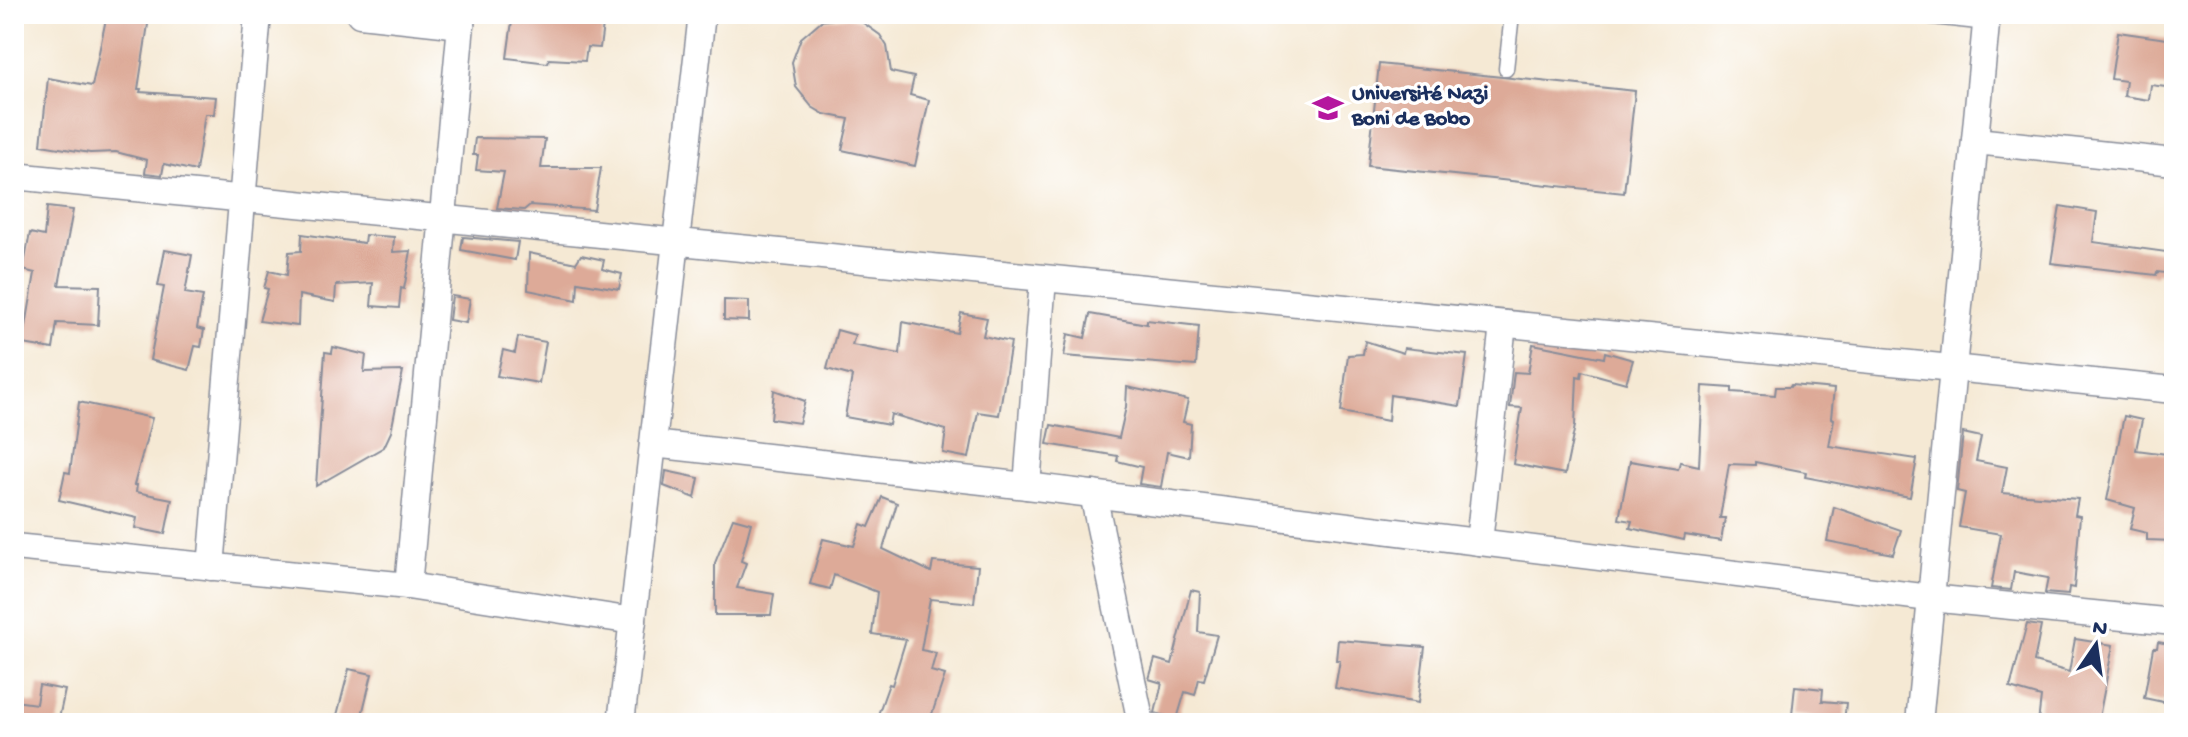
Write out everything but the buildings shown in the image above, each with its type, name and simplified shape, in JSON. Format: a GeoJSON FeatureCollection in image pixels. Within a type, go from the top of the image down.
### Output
{"type":"FeatureCollection","features":[{"type":"Feature","properties":{"kind":"street"},"geometry":{"type":"LineString","coordinates":[[211,567],[258,14]]}},
{"type":"Feature","properties":{"kind":"street"},"geometry":{"type":"LineString","coordinates":[[360,14],[462,20],[408,586]]}},
{"type":"Feature","properties":{"kind":"street"},"geometry":{"type":"LineString","coordinates":[[621,723],[702,14]]}},
{"type":"Feature","properties":{"kind":"street"},"geometry":{"type":"LineString","coordinates":[[1919,723],[1987,18]]}},
{"type":"Feature","properties":{"kind":"street"},"geometry":{"type":"LineString","coordinates":[[1976,141],[2174,162]]}},
{"type":"Feature","properties":{"kind":"street"},"geometry":{"type":"LineString","coordinates":[[14,176],[2174,390]]}},
{"type":"Feature","properties":{"kind":"street"},"geometry":{"type":"LineString","coordinates":[[1027,486],[1043,279]]}},
{"type":"Feature","properties":{"kind":"street"},"geometry":{"type":"LineString","coordinates":[[1479,542],[1503,324]]}},
{"type":"Feature","properties":{"kind":"street"},"geometry":{"type":"LineString","coordinates":[[653,444],[1027,486],[1930,598],[2174,622]]}},
{"type":"Feature","properties":{"kind":"street"},"geometry":{"type":"LineString","coordinates":[[1093,494],[1141,723]]}},
{"type":"Feature","properties":{"kind":"street"},"geometry":{"type":"LineString","coordinates":[[14,547],[408,586],[633,621]]}},
{"type":"Feature","properties":{"kind":"lane"},"geometry":{"type":"LineString","coordinates":[[1506,69],[1512,14]]}},
{"type":"Feature","properties":{"kind":"lane"},"geometry":{"type":"LineString","coordinates":[[1906,14],[1987,18]]}},
{"type":"Feature","properties":{"kind":"place","name":"Université Nazi Boni de Bobo"},"geometry":{"type":"Point","coordinates":[1328,108]}}]}
